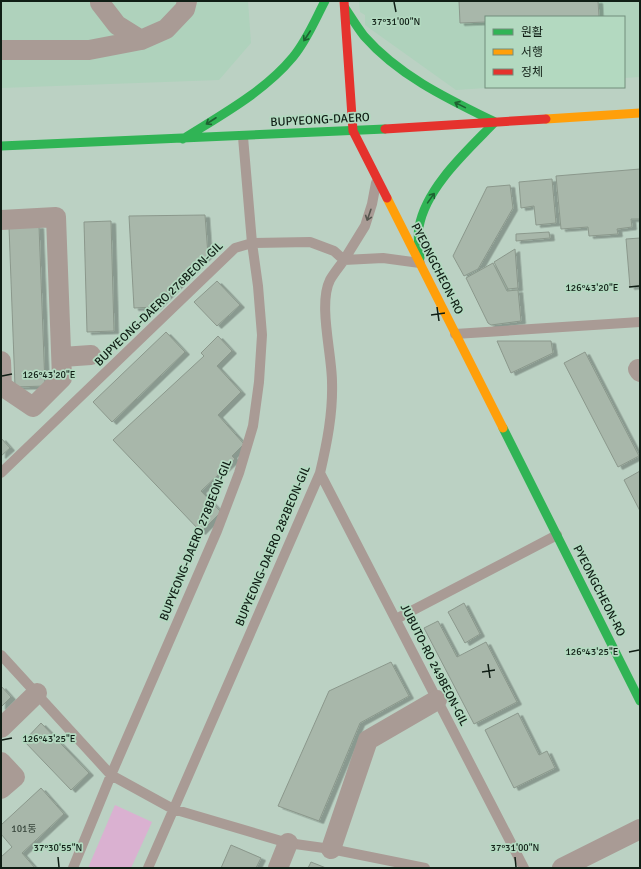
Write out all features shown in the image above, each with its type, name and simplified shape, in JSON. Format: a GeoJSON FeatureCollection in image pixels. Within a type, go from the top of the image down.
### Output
{"type":"FeatureCollection","features":[{"type":"Feature","properties":{"kind":"main road"},"geometry":{"type":"LineString","coordinates":[[183,139],[250,95],[275,76],[293,57],[310,30],[324,1]]}},
{"type":"Feature","properties":{"kind":"main road"},"geometry":{"type":"LineString","coordinates":[[344,4],[367,39],[381,54],[436,93],[495,122],[446,177],[425,206],[419,227],[420,263]]}},
{"type":"Feature","properties":{"kind":"main road","name":"PYEONGCHEON-RO"},"geometry":{"type":"LineString","coordinates":[[344,4],[353,131],[640,701]]}},
{"type":"Feature","properties":{"kind":"main road","name":"BUPYEONG-DAERO"},"geometry":{"type":"LineString","coordinates":[[1,146],[243,137],[640,113]]}},
{"type":"Feature","properties":{"kind":"street"},"geometry":{"type":"LineString","coordinates":[[100,1],[117,25],[141,40]]}},
{"type":"Feature","properties":{"kind":"street"},"geometry":{"type":"LineString","coordinates":[[1,50],[89,50],[141,40],[166,29],[185,9],[187,1]]}},
{"type":"Feature","properties":{"kind":"street"},"geometry":{"type":"LineString","coordinates":[[1,220],[56,218],[62,378],[33,407],[2,386],[1,361]]}},
{"type":"Feature","properties":{"kind":"street"},"geometry":{"type":"LineString","coordinates":[[62,357],[91,355]]}},
{"type":"Feature","properties":{"kind":"street"},"geometry":{"type":"LineString","coordinates":[[1,728],[37,693]]}},
{"type":"Feature","properties":{"kind":"street"},"geometry":{"type":"LineString","coordinates":[[331,849],[368,740],[437,700]]}},
{"type":"Feature","properties":{"kind":"street"},"geometry":{"type":"LineString","coordinates":[[1,762],[15,777],[1,789]]}},
{"type":"Feature","properties":{"kind":"street"},"geometry":{"type":"LineString","coordinates":[[562,868],[640,829]]}},
{"type":"Feature","properties":{"kind":"street"},"geometry":{"type":"LineString","coordinates":[[278,868],[288,843]]}},
{"type":"Feature","properties":{"kind":"lane","name":"BUPYEONG-DAERO 278BEON-GIL"},"geometry":{"type":"LineString","coordinates":[[73,868],[111,775],[216,531],[239,473],[253,426],[259,382],[262,335],[243,137]]}},
{"type":"Feature","properties":{"kind":"lane","name":"BUPYEONG-DAERO 282BEON-GIL"},"geometry":{"type":"LineString","coordinates":[[148,868],[320,473],[328,439],[332,382],[325,299],[330,280],[365,226],[372,204],[376,177]]}},
{"type":"Feature","properties":{"kind":"lane","name":"BUPYEONG-DAERO 276BEON-GIL"},"geometry":{"type":"LineString","coordinates":[[1,474],[235,248],[252,243],[310,242],[334,251],[344,260]]}},
{"type":"Feature","properties":{"kind":"lane"},"geometry":{"type":"LineString","coordinates":[[344,260],[384,258],[420,263]]}},
{"type":"Feature","properties":{"kind":"lane"},"geometry":{"type":"LineString","coordinates":[[455,334],[640,322]]}},
{"type":"Feature","properties":{"kind":"lane","name":"JUBUTO-RO 249BEON-GIL"},"geometry":{"type":"LineString","coordinates":[[320,473],[524,868]]}},
{"type":"Feature","properties":{"kind":"lane"},"geometry":{"type":"LineString","coordinates":[[396,619],[557,535]]}},
{"type":"Feature","properties":{"kind":"lane"},"geometry":{"type":"LineString","coordinates":[[1,655],[111,775],[173,809],[288,843],[331,849],[425,868]]}},
{"type":"Feature","properties":{"kind":"shaded area"},"geometry":{"type":"Polygon","coordinates":[[[1,1],[248,1],[251,43],[219,80],[1,88],[1,1]]]}},
{"type":"Feature","properties":{"kind":"shaded area"},"geometry":{"type":"Polygon","coordinates":[[[359,1],[640,1],[640,77],[625,78],[625,16],[485,16],[486,88],[456,90],[365,25],[365,15],[360,12],[359,1]]]}},
{"type":"Feature","properties":{"kind":"shaded area"},"geometry":{"type":"Polygon","coordinates":[[[115,805],[152,822],[131,868],[88,868],[115,805]]]}},
{"type":"Feature","properties":{"kind":"building"},"geometry":{"type":"Polygon","coordinates":[[[459,1],[598,1],[599,16],[485,16],[485,22],[460,23],[459,1]]]}},
{"type":"Feature","properties":{"kind":"building"},"geometry":{"type":"Polygon","coordinates":[[[640,169],[640,219],[631,219],[632,227],[617,229],[618,234],[589,236],[588,227],[561,229],[556,176],[640,169]]]}},
{"type":"Feature","properties":{"kind":"building"},"geometry":{"type":"Polygon","coordinates":[[[552,179],[556,223],[536,225],[534,206],[521,208],[519,182],[552,179]]]}},
{"type":"Feature","properties":{"kind":"building"},"geometry":{"type":"Polygon","coordinates":[[[510,185],[513,208],[478,269],[464,276],[453,256],[487,187],[510,185]]]}},
{"type":"Feature","properties":{"kind":"building"},"geometry":{"type":"Polygon","coordinates":[[[205,215],[208,255],[156,307],[134,308],[129,216],[205,215]]]}},
{"type":"Feature","properties":{"kind":"building"},"geometry":{"type":"Polygon","coordinates":[[[111,221],[114,331],[87,332],[84,222],[111,221]]]}},
{"type":"Feature","properties":{"kind":"building"},"geometry":{"type":"Polygon","coordinates":[[[39,226],[45,386],[15,387],[9,227],[39,226]]]}},
{"type":"Feature","properties":{"kind":"building"},"geometry":{"type":"Polygon","coordinates":[[[549,232],[550,238],[516,241],[516,234],[549,232]]]}},
{"type":"Feature","properties":{"kind":"building"},"geometry":{"type":"Polygon","coordinates":[[[640,238],[640,286],[630,287],[626,239],[640,238]]]}},
{"type":"Feature","properties":{"kind":"building"},"geometry":{"type":"Polygon","coordinates":[[[515,249],[518,288],[508,289],[494,262],[515,249]]]}},
{"type":"Feature","properties":{"kind":"building"},"geometry":{"type":"Polygon","coordinates":[[[493,263],[507,291],[518,290],[521,321],[491,325],[488,323],[466,278],[493,263]]]}},
{"type":"Feature","properties":{"kind":"building"},"geometry":{"type":"Polygon","coordinates":[[[217,281],[240,305],[217,326],[194,302],[217,281]]]}},
{"type":"Feature","properties":{"kind":"building"},"geometry":{"type":"Polygon","coordinates":[[[166,332],[185,352],[112,422],[93,402],[166,332]]]}},
{"type":"Feature","properties":{"kind":"building"},"geometry":{"type":"Polygon","coordinates":[[[218,336],[232,351],[217,366],[241,392],[218,415],[244,444],[232,456],[235,459],[201,491],[221,512],[201,532],[113,440],[204,356],[201,353],[218,336]]]}},
{"type":"Feature","properties":{"kind":"building"},"geometry":{"type":"Polygon","coordinates":[[[497,341],[551,341],[553,353],[511,373],[497,341]]]}},
{"type":"Feature","properties":{"kind":"building"},"geometry":{"type":"Polygon","coordinates":[[[585,352],[639,456],[618,467],[564,363],[585,352]]]}},
{"type":"Feature","properties":{"kind":"building"},"geometry":{"type":"Polygon","coordinates":[[[1,438],[10,448],[1,456],[1,438]]]}},
{"type":"Feature","properties":{"kind":"building"},"geometry":{"type":"Polygon","coordinates":[[[640,471],[640,511],[624,480],[640,471]]]}},
{"type":"Feature","properties":{"kind":"building"},"geometry":{"type":"Polygon","coordinates":[[[464,603],[480,634],[465,643],[448,612],[464,603]]]}},
{"type":"Feature","properties":{"kind":"building"},"geometry":{"type":"Polygon","coordinates":[[[438,621],[457,657],[486,642],[517,702],[474,724],[424,628],[438,621]]]}},
{"type":"Feature","properties":{"kind":"building"},"geometry":{"type":"Polygon","coordinates":[[[391,662],[409,696],[360,723],[319,821],[278,806],[329,691],[391,662]]]}},
{"type":"Feature","properties":{"kind":"building"},"geometry":{"type":"Polygon","coordinates":[[[1,686],[11,697],[1,707],[1,686]]]}},
{"type":"Feature","properties":{"kind":"building"},"geometry":{"type":"Polygon","coordinates":[[[518,713],[539,755],[547,751],[555,768],[514,788],[485,730],[518,713]]]}},
{"type":"Feature","properties":{"kind":"building"},"geometry":{"type":"Polygon","coordinates":[[[41,723],[89,773],[71,790],[24,741],[41,723]]]}},
{"type":"Feature","properties":{"kind":"building"},"geometry":{"type":"Polygon","coordinates":[[[41,788],[64,814],[22,853],[35,868],[1,868],[1,857],[12,847],[1,834],[1,825],[41,788]]]}},
{"type":"Feature","properties":{"kind":"building"},"geometry":{"type":"Polygon","coordinates":[[[231,845],[261,858],[256,868],[221,868],[231,845]]]}},
{"type":"Feature","properties":{"kind":"building"},"geometry":{"type":"Polygon","coordinates":[[[311,862],[326,868],[308,868],[311,862]]]}},
{"type":"Feature","properties":{"kind":"traffic: fast"},"geometry":{"type":"LineString","coordinates":[[183,139],[227,112],[282,70],[302,44],[325,1]]}},
{"type":"Feature","properties":{"kind":"traffic: fast"},"geometry":{"type":"LineString","coordinates":[[345,8],[364,36],[408,75],[442,95],[495,122],[461,157],[439,184],[430,198],[423,212],[418,231],[420,258]]}},
{"type":"Feature","properties":{"kind":"traffic: fast"},"geometry":{"type":"LineString","coordinates":[[1,146],[385,129]]}},
{"type":"Feature","properties":{"kind":"traffic: fast"},"geometry":{"type":"LineString","coordinates":[[503,428],[640,701]]}},
{"type":"Feature","properties":{"kind":"traffic: slow"},"geometry":{"type":"LineString","coordinates":[[546,119],[640,113]]}},
{"type":"Feature","properties":{"kind":"traffic: slow"},"geometry":{"type":"LineString","coordinates":[[387,198],[503,428]]}},
{"type":"Feature","properties":{"kind":"traffic: jam"},"geometry":{"type":"LineString","coordinates":[[344,1],[353,131],[387,198]]}},
{"type":"Feature","properties":{"kind":"traffic: jam"},"geometry":{"type":"LineString","coordinates":[[385,129],[546,119]]}}]}
